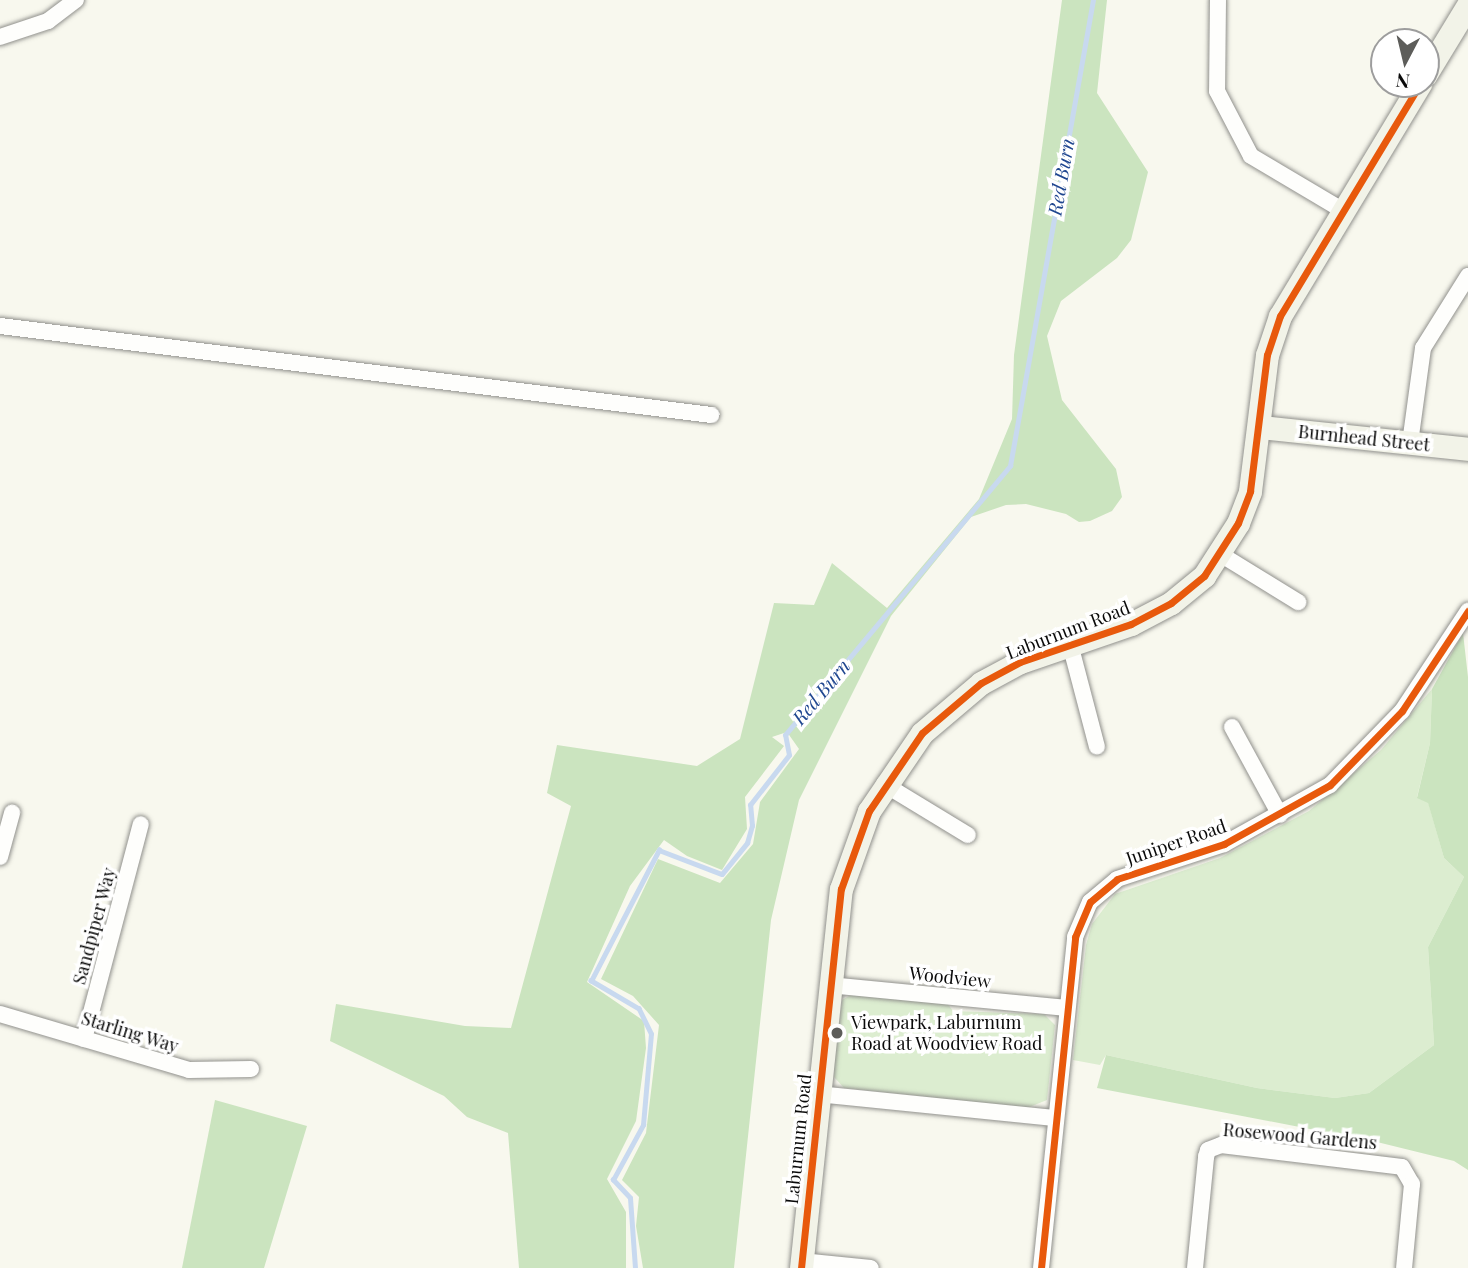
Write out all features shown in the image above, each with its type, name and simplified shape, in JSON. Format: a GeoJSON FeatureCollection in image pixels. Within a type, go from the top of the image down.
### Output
{"type":"FeatureCollection","features":[{"type":"Feature","properties":{"kind":"street"},"geometry":{"type":"LineString","coordinates":[[0,37],[48,20],[76,0]]}},
{"type":"Feature","properties":{"kind":"street"},"geometry":{"type":"LineString","coordinates":[[1218,0],[1217,91],[1251,156],[1342,210]]}},
{"type":"Feature","properties":{"kind":"street"},"geometry":{"type":"LineString","coordinates":[[1440,51],[1468,5]]}},
{"type":"Feature","properties":{"kind":"street","name":"Laburnum Road"},"geometry":{"type":"LineString","coordinates":[[801,1264],[829,985],[847,863],[884,784],[945,709],[1020,662],[1131,624],[1171,603],[1203,576],[1220,554],[1238,523],[1250,491],[1267,355],[1280,316],[1411,98]]}},
{"type":"Feature","properties":{"kind":"street"},"geometry":{"type":"LineString","coordinates":[[1410,443],[1423,348],[1468,276]]}},
{"type":"Feature","properties":{"kind":"street"},"geometry":{"type":"LineString","coordinates":[[0,326],[711,415]]}},
{"type":"Feature","properties":{"kind":"street","name":"Burnhead Street"},"geometry":{"type":"LineString","coordinates":[[1260,427],[1468,449]]}},
{"type":"Feature","properties":{"kind":"street"},"geometry":{"type":"LineString","coordinates":[[1220,554],[1298,602]]}},
{"type":"Feature","properties":{"kind":"street","name":"Juniper Road"},"geometry":{"type":"LineString","coordinates":[[1041,1268],[1054,1118],[1081,919],[1103,890],[1117,879],[1224,844],[1330,785],[1377,741],[1468,611]]}},
{"type":"Feature","properties":{"kind":"street"},"geometry":{"type":"LineString","coordinates":[[1070,644],[1097,747]]}},
{"type":"Feature","properties":{"kind":"street"},"geometry":{"type":"LineString","coordinates":[[1232,727],[1280,815]]}},
{"type":"Feature","properties":{"kind":"street"},"geometry":{"type":"LineString","coordinates":[[884,784],[968,835]]}},
{"type":"Feature","properties":{"kind":"street"},"geometry":{"type":"LineString","coordinates":[[0,857],[12,813]]}},
{"type":"Feature","properties":{"kind":"street","name":"Sandpiper Way"},"geometry":{"type":"LineString","coordinates":[[83,1038],[141,824]]}},
{"type":"Feature","properties":{"kind":"street","name":"Woodview"},"geometry":{"type":"LineString","coordinates":[[829,985],[1067,1008]]}},
{"type":"Feature","properties":{"kind":"street","name":"Starling Way"},"geometry":{"type":"LineString","coordinates":[[0,1014],[189,1070],[251,1069]]}},
{"type":"Feature","properties":{"kind":"street"},"geometry":{"type":"LineString","coordinates":[[818,1094],[1054,1118]]}},
{"type":"Feature","properties":{"kind":"street","name":"Rosewood Gardens"},"geometry":{"type":"LineString","coordinates":[[1195,1268],[1206,1157],[1208,1150],[1222,1145],[1402,1167],[1412,1184],[1404,1268]]}},
{"type":"Feature","properties":{"kind":"street"},"geometry":{"type":"LineString","coordinates":[[801,1264],[871,1268]]}},
{"type":"Feature","properties":{"kind":"green space"},"geometry":{"type":"Polygon","coordinates":[[[1062,0],[1107,0],[1097,93],[1148,172],[1131,240],[1117,258],[1061,301],[1047,336],[1062,400],[1116,469],[1122,497],[1112,511],[1090,521],[1079,522],[1066,514],[1026,504],[1006,505],[971,517],[891,616],[799,800],[771,920],[734,1268],[643,1268],[636,1226],[639,1197],[622,1180],[646,1133],[659,1025],[633,996],[601,979],[658,859],[720,883],[753,844],[760,802],[799,749],[787,732],[772,737],[784,746],[745,797],[747,829],[722,870],[687,856],[664,840],[630,886],[587,982],[644,1021],[646,1048],[636,1121],[607,1179],[626,1212],[626,1268],[519,1268],[508,1133],[467,1117],[444,1096],[330,1041],[336,1004],[465,1026],[511,1028],[571,806],[547,793],[557,745],[697,766],[740,739],[774,603],[814,605],[832,563],[887,608],[979,499],[1012,419],[1014,355],[1062,0]]]}},
{"type":"Feature","properties":{"kind":"green space"},"geometry":{"type":"Polygon","coordinates":[[[1463,633],[1468,677],[1468,1170],[1454,1161],[1377,1142],[1097,1088],[1106,1055],[1257,1088],[1335,1098],[1369,1093],[1434,1045],[1428,947],[1464,877],[1444,858],[1428,803],[1417,798],[1430,743],[1432,689],[1463,633]]]}},
{"type":"Feature","properties":{"kind":"green space"},"geometry":{"type":"Polygon","coordinates":[[[1432,689],[1430,743],[1417,797],[1428,802],[1444,858],[1464,877],[1428,947],[1434,1045],[1369,1093],[1335,1098],[1257,1088],[1106,1055],[1100,1065],[1073,1060],[1086,945],[1092,924],[1115,894],[1220,858],[1309,811],[1381,750],[1432,689]]]}},
{"type":"Feature","properties":{"kind":"green space"},"geometry":{"type":"Polygon","coordinates":[[[851,995],[947,1003],[953,1011],[1044,1014],[1055,1025],[1047,1100],[1027,1108],[844,1088],[834,1077],[834,1064],[842,1000],[851,995]]]}},
{"type":"Feature","properties":{"kind":"green space"},"geometry":{"type":"Polygon","coordinates":[[[215,1100],[307,1126],[264,1268],[182,1268],[215,1100]]]}},
{"type":"Feature","properties":{"kind":"waterway","name":"Red Burn"},"geometry":{"type":"LineString","coordinates":[[635,1268],[630,1198],[613,1180],[643,1125],[651,1034],[639,1009],[591,981],[659,850],[722,874],[747,843],[752,826],[750,805],[789,755],[785,735],[1010,466],[1093,0]]}},
{"type":"Feature","properties":{"kind":"cycle path"},"geometry":{"type":"LineString","coordinates":[[801,1268],[841,889],[869,811],[922,733],[981,683],[1020,662],[1131,624],[1171,603],[1204,576],[1238,523],[1250,491],[1267,355],[1280,316],[1412,98]]}},
{"type":"Feature","properties":{"kind":"cycle path"},"geometry":{"type":"LineString","coordinates":[[1041,1268],[1075,937],[1090,902],[1117,879],[1224,844],[1330,785],[1402,711],[1468,611]]}},
{"type":"Feature","properties":{"kind":"place","name":"Viewpark, Laburnum Road at Woodview Road"},"geometry":{"type":"Point","coordinates":[837,1033]}}]}
